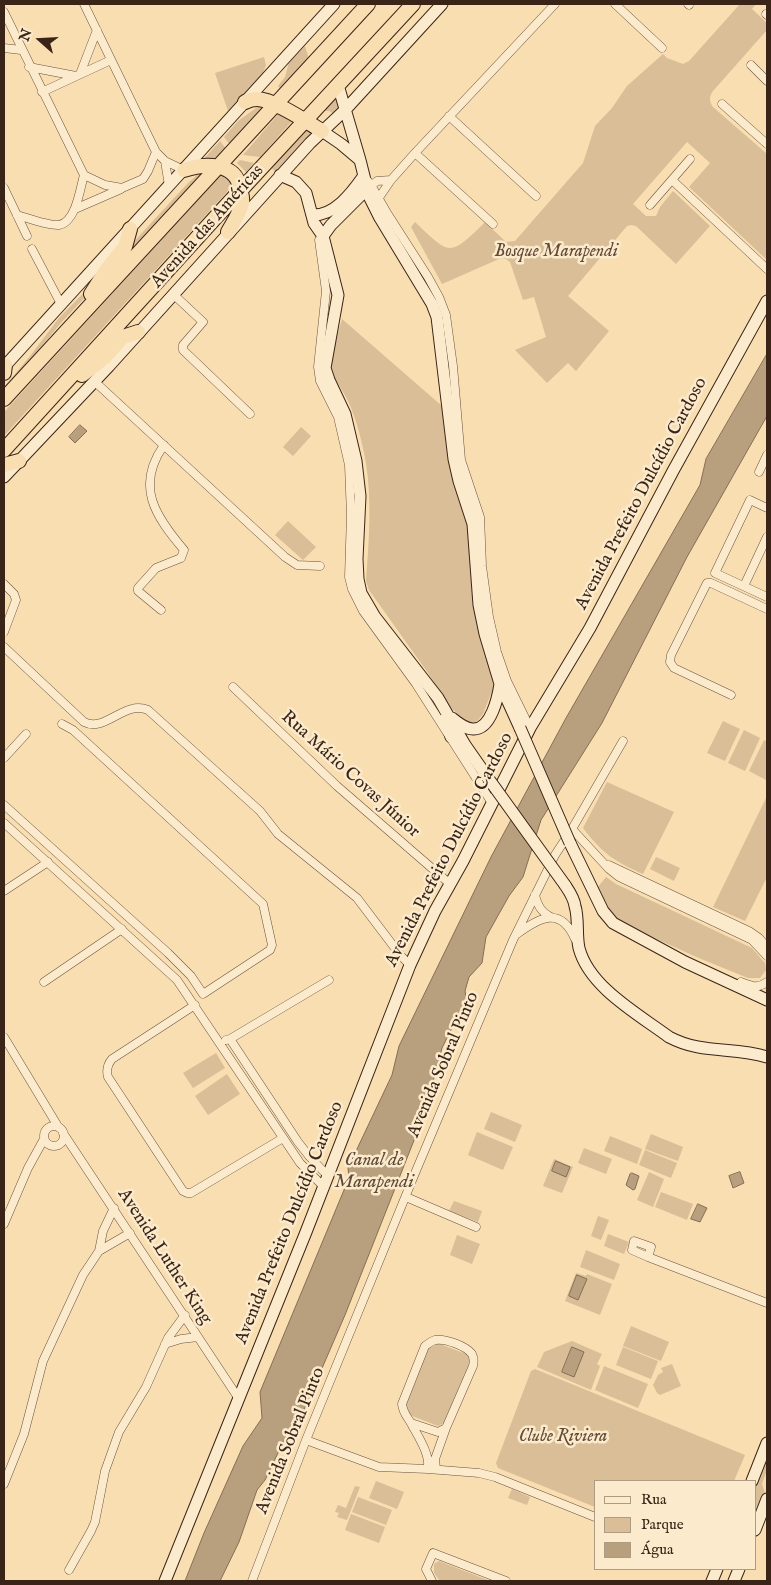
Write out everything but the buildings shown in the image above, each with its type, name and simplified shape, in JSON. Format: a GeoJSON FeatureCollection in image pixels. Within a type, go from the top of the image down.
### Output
{"type":"FeatureCollection","features":[{"type":"Feature","properties":{"kind":"highway","name":"Avenida das Américas"},"geometry":{"type":"LineString","coordinates":[[4,399],[368,4]]}},
{"type":"Feature","properties":{"kind":"highway","name":"Avenida das Américas"},"geometry":{"type":"LineString","coordinates":[[4,450],[413,4]]}},
{"type":"Feature","properties":{"kind":"highway"},"geometry":{"type":"LineString","coordinates":[[245,102],[258,99],[275,105],[322,131]]}},
{"type":"Feature","properties":{"kind":"highway"},"geometry":{"type":"LineString","coordinates":[[184,170],[194,166],[218,167],[232,172],[239,182],[242,204],[228,232]]}},
{"type":"Feature","properties":{"kind":"highway"},"geometry":{"type":"LineString","coordinates":[[54,343],[59,330],[91,294],[106,269],[124,247],[130,229]]}},
{"type":"Feature","properties":{"kind":"highway"},"geometry":{"type":"LineString","coordinates":[[66,383],[77,380],[104,358],[123,337],[138,332]]}},
{"type":"Feature","properties":{"kind":"highway"},"geometry":{"type":"LineString","coordinates":[[4,465],[18,461]]}},
{"type":"Feature","properties":{"kind":"street"},"geometry":{"type":"LineString","coordinates":[[84,4],[156,152],[165,161],[184,170]]}},
{"type":"Feature","properties":{"kind":"street"},"geometry":{"type":"LineString","coordinates":[[4,368],[334,4]]}},
{"type":"Feature","properties":{"kind":"street","name":"Avenida das Américas"},"geometry":{"type":"LineString","coordinates":[[4,477],[94,381],[280,175],[345,110],[442,4]]}},
{"type":"Feature","properties":{"kind":"street"},"geometry":{"type":"LineString","coordinates":[[376,202],[391,180],[555,4]]}},
{"type":"Feature","properties":{"kind":"street"},"geometry":{"type":"LineString","coordinates":[[615,4],[662,48]]}},
{"type":"Feature","properties":{"kind":"street"},"geometry":{"type":"LineString","coordinates":[[4,12],[84,175],[104,185],[122,188]]}},
{"type":"Feature","properties":{"kind":"street"},"geometry":{"type":"LineString","coordinates":[[78,75],[97,30]]}},
{"type":"Feature","properties":{"kind":"street"},"geometry":{"type":"LineString","coordinates":[[4,48],[21,50]]}},
{"type":"Feature","properties":{"kind":"street"},"geometry":{"type":"LineString","coordinates":[[42,92],[111,60]]}},
{"type":"Feature","properties":{"kind":"street"},"geometry":{"type":"LineString","coordinates":[[751,65],[767,81]]}},
{"type":"Feature","properties":{"kind":"street"},"geometry":{"type":"LineString","coordinates":[[30,66],[78,75]]}},
{"type":"Feature","properties":{"kind":"street"},"geometry":{"type":"LineString","coordinates":[[338,85],[367,184],[432,304],[447,350],[454,459],[459,481],[474,524],[478,605],[500,684],[525,728]]}},
{"type":"Feature","properties":{"kind":"street"},"geometry":{"type":"LineString","coordinates":[[722,104],[767,144]]}},
{"type":"Feature","properties":{"kind":"street"},"geometry":{"type":"LineString","coordinates":[[449,116],[536,196]]}},
{"type":"Feature","properties":{"kind":"street"},"geometry":{"type":"LineString","coordinates":[[322,131],[360,160]]}},
{"type":"Feature","properties":{"kind":"street"},"geometry":{"type":"LineString","coordinates":[[75,209],[143,179],[156,152]]}},
{"type":"Feature","properties":{"kind":"street"},"geometry":{"type":"LineString","coordinates":[[416,153],[493,224]]}},
{"type":"Feature","properties":{"kind":"street"},"geometry":{"type":"LineString","coordinates":[[650,204],[690,159]]}},
{"type":"Feature","properties":{"kind":"street"},"geometry":{"type":"LineString","coordinates":[[165,161],[169,186]]}},
{"type":"Feature","properties":{"kind":"street"},"geometry":{"type":"LineString","coordinates":[[17,215],[52,224],[66,222],[75,209],[84,175]]}},
{"type":"Feature","properties":{"kind":"street"},"geometry":{"type":"LineString","coordinates":[[280,175],[296,182],[306,193],[314,223],[323,236],[338,295],[325,368],[345,414],[356,461],[360,496],[358,579],[364,601],[438,698],[465,745],[565,885],[575,905],[579,947]]}},
{"type":"Feature","properties":{"kind":"street"},"geometry":{"type":"LineString","coordinates":[[312,215],[324,214],[332,210],[350,194],[367,184],[391,180]]}},
{"type":"Feature","properties":{"kind":"street"},"geometry":{"type":"LineString","coordinates":[[672,180],[767,270]]}},
{"type":"Feature","properties":{"kind":"street"},"geometry":{"type":"LineString","coordinates":[[367,184],[319,240],[326,291],[318,367],[320,381],[338,416],[349,465],[351,515],[349,578],[357,602],[416,684],[492,803]]}},
{"type":"Feature","properties":{"kind":"street"},"geometry":{"type":"LineString","coordinates":[[4,188],[27,236]]}},
{"type":"Feature","properties":{"kind":"street"},"geometry":{"type":"LineString","coordinates":[[32,249],[61,304]]}},
{"type":"Feature","properties":{"kind":"street"},"geometry":{"type":"LineString","coordinates":[[173,294],[203,322],[184,345],[183,350],[250,414]]}},
{"type":"Feature","properties":{"kind":"street","name":"Avenida Prefeito Dulcídio Cardoso"},"geometry":{"type":"LineString","coordinates":[[165,1581],[326,1181],[410,965],[449,883],[463,861],[492,803],[525,728],[590,628],[673,470],[767,301]]}},
{"type":"Feature","properties":{"kind":"street"},"geometry":{"type":"LineString","coordinates":[[94,381],[293,563],[302,566],[320,566]]}},
{"type":"Feature","properties":{"kind":"street"},"geometry":{"type":"LineString","coordinates":[[450,386],[461,460],[479,512],[485,597],[497,652],[570,843],[602,911],[613,923],[686,962],[767,1000]]}},
{"type":"Feature","properties":{"kind":"street"},"geometry":{"type":"LineString","coordinates":[[160,610],[138,591],[138,588],[156,568],[181,558],[184,550],[160,521],[150,494],[151,471],[156,456],[164,445]]}},
{"type":"Feature","properties":{"kind":"street"},"geometry":{"type":"LineString","coordinates":[[758,472],[767,455]]}},
{"type":"Feature","properties":{"kind":"street"},"geometry":{"type":"LineString","coordinates":[[767,508],[750,500],[715,573],[767,597]]}},
{"type":"Feature","properties":{"kind":"street"},"geometry":{"type":"LineString","coordinates":[[469,508],[481,529]]}},
{"type":"Feature","properties":{"kind":"street"},"geometry":{"type":"LineString","coordinates":[[744,586],[767,537]]}},
{"type":"Feature","properties":{"kind":"street"},"geometry":{"type":"LineString","coordinates":[[731,695],[674,668],[670,662],[671,655],[706,585],[709,583],[767,609]]}},
{"type":"Feature","properties":{"kind":"street"},"geometry":{"type":"LineString","coordinates":[[4,584],[14,594],[16,600],[4,632]]}},
{"type":"Feature","properties":{"kind":"street"},"geometry":{"type":"LineString","coordinates":[[381,635],[408,658]]}},
{"type":"Feature","properties":{"kind":"street"},"geometry":{"type":"LineString","coordinates":[[4,647],[84,722],[97,724],[133,708],[148,710],[260,811],[278,834],[357,898],[410,965]]}},
{"type":"Feature","properties":{"kind":"street"},"geometry":{"type":"LineString","coordinates":[[449,716],[466,728],[476,729],[482,727],[487,722],[496,702],[500,684],[497,652]]}},
{"type":"Feature","properties":{"kind":"street","name":"Rua Mário Covas Júnior"},"geometry":{"type":"LineString","coordinates":[[233,687],[337,786],[449,883]]}},
{"type":"Feature","properties":{"kind":"street"},"geometry":{"type":"LineString","coordinates":[[438,698],[451,737]]}},
{"type":"Feature","properties":{"kind":"street"},"geometry":{"type":"LineString","coordinates":[[4,805],[168,953],[191,976],[203,994],[270,950],[272,945],[263,904],[72,730],[62,724]]}},
{"type":"Feature","properties":{"kind":"street"},"geometry":{"type":"LineString","coordinates":[[4,758],[26,734]]}},
{"type":"Feature","properties":{"kind":"street","name":"Avenida Sobral Pinto"},"geometry":{"type":"LineString","coordinates":[[252,1581],[306,1440],[477,1023],[555,855],[623,741]]}},
{"type":"Feature","properties":{"kind":"street"},"geometry":{"type":"LineString","coordinates":[[4,823],[177,980],[301,1164],[326,1181]]}},
{"type":"Feature","properties":{"kind":"street"},"geometry":{"type":"LineString","coordinates":[[572,829],[609,869],[619,877],[752,940],[767,956]]}},
{"type":"Feature","properties":{"kind":"street"},"geometry":{"type":"LineString","coordinates":[[4,891],[48,862]]}},
{"type":"Feature","properties":{"kind":"street"},"geometry":{"type":"LineString","coordinates":[[605,863],[749,931],[767,947]]}},
{"type":"Feature","properties":{"kind":"street"},"geometry":{"type":"LineString","coordinates":[[646,890],[652,889],[682,903],[694,905]]}},
{"type":"Feature","properties":{"kind":"street"},"geometry":{"type":"LineString","coordinates":[[90,900],[100,891]]}},
{"type":"Feature","properties":{"kind":"street"},"geometry":{"type":"LineString","coordinates":[[535,895],[540,909],[545,914],[567,924],[586,966],[598,982],[669,1037],[692,1047],[747,1052],[767,1057]]}},
{"type":"Feature","properties":{"kind":"street"},"geometry":{"type":"LineString","coordinates":[[516,936],[540,920],[554,918]]}},
{"type":"Feature","properties":{"kind":"street"},"geometry":{"type":"LineString","coordinates":[[44,982],[122,930]]}},
{"type":"Feature","properties":{"kind":"street"},"geometry":{"type":"LineString","coordinates":[[159,962],[168,953]]}},
{"type":"Feature","properties":{"kind":"street"},"geometry":{"type":"LineString","coordinates":[[722,979],[737,981],[755,987],[767,982]]}},
{"type":"Feature","properties":{"kind":"street"},"geometry":{"type":"LineString","coordinates":[[219,1042],[230,1039],[330,980]]}},
{"type":"Feature","properties":{"kind":"street"},"geometry":{"type":"LineString","coordinates":[[195,1005],[112,1059],[107,1066],[108,1077],[183,1191],[187,1193],[191,1193],[282,1138]]}},
{"type":"Feature","properties":{"kind":"street","name":"Avenida Luther King"},"geometry":{"type":"LineString","coordinates":[[4,1036],[61,1130],[239,1398]]}},
{"type":"Feature","properties":{"kind":"street"},"geometry":{"type":"LineString","coordinates":[[230,1039],[326,1181]]}},
{"type":"Feature","properties":{"kind":"street"},"geometry":{"type":"LineString","coordinates":[[4,1224],[28,1168],[44,1139],[45,1133],[49,1128],[61,1130],[63,1139],[57,1146],[51,1146],[44,1139]]}},
{"type":"Feature","properties":{"kind":"street"},"geometry":{"type":"LineString","coordinates":[[406,1197],[476,1227]]}},
{"type":"Feature","properties":{"kind":"street"},"geometry":{"type":"LineString","coordinates":[[4,1484],[24,1434],[43,1361],[83,1275],[98,1251],[103,1231],[114,1208]]}},
{"type":"Feature","properties":{"kind":"street"},"geometry":{"type":"LineString","coordinates":[[98,1251],[130,1234]]}},
{"type":"Feature","properties":{"kind":"street"},"geometry":{"type":"LineString","coordinates":[[648,1257],[767,1302]]}},
{"type":"Feature","properties":{"kind":"street"},"geometry":{"type":"LineString","coordinates":[[69,1570],[95,1522],[105,1471],[119,1432],[146,1387],[165,1344],[184,1315]]}},
{"type":"Feature","properties":{"kind":"street"},"geometry":{"type":"LineString","coordinates":[[165,1344],[180,1339],[198,1337]]}},
{"type":"Feature","properties":{"kind":"street"},"geometry":{"type":"LineString","coordinates":[[436,1340],[442,1340],[466,1349],[472,1354],[474,1360],[446,1428],[432,1469],[411,1423],[402,1411],[402,1404],[425,1346],[436,1340]]}},
{"type":"Feature","properties":{"kind":"street"},"geometry":{"type":"LineString","coordinates":[[411,1423],[438,1432],[446,1428]]}},
{"type":"Feature","properties":{"kind":"street"},"geometry":{"type":"LineString","coordinates":[[306,1440],[379,1467],[479,1473],[495,1477],[594,1517]]}},
{"type":"Feature","properties":{"kind":"street"},"geometry":{"type":"LineString","coordinates":[[752,1480],[767,1443]]}},
{"type":"Feature","properties":{"kind":"street"},"geometry":{"type":"LineString","coordinates":[[756,1526],[767,1499]]}},
{"type":"Feature","properties":{"kind":"street"},"geometry":{"type":"LineString","coordinates":[[432,1581],[426,1569],[433,1553],[506,1581]]}},
{"type":"Feature","properties":{"kind":"green space","name":"Bosque Marapendi"},"geometry":{"type":"Polygon","coordinates":[[[740,4],[756,4],[752,9],[767,23],[767,30],[713,91],[710,101],[713,107],[767,154],[767,260],[689,187],[710,163],[687,142],[633,204],[646,216],[656,216],[660,207],[673,191],[710,226],[676,264],[636,226],[627,226],[568,296],[609,331],[576,371],[568,363],[547,383],[515,350],[546,337],[534,297],[523,300],[510,262],[504,258],[499,259],[442,284],[411,227],[415,222],[436,241],[450,248],[464,242],[485,222],[506,242],[515,241],[583,163],[595,126],[612,108],[627,86],[663,54],[667,58],[683,64],[689,61],[740,4]]]}},
{"type":"Feature","properties":{"kind":"green space"},"geometry":{"type":"Polygon","coordinates":[[[305,46],[309,59],[281,90],[278,86],[285,77],[289,62],[305,46]]]}},
{"type":"Feature","properties":{"kind":"green space"},"geometry":{"type":"Polygon","coordinates":[[[264,57],[266,65],[263,73],[228,111],[215,73],[264,57]]]}},
{"type":"Feature","properties":{"kind":"green space"},"geometry":{"type":"Polygon","coordinates":[[[337,96],[339,109],[334,114],[326,111],[324,109],[337,96]]]}},
{"type":"Feature","properties":{"kind":"green space"},"geometry":{"type":"Polygon","coordinates":[[[263,103],[267,106],[230,145],[224,137],[238,121],[263,103]]]}},
{"type":"Feature","properties":{"kind":"green space"},"geometry":{"type":"Polygon","coordinates":[[[280,112],[293,120],[260,157],[243,155],[280,112]]]}},
{"type":"Feature","properties":{"kind":"green space"},"geometry":{"type":"Polygon","coordinates":[[[306,129],[312,133],[276,172],[271,168],[306,129]]]}},
{"type":"Feature","properties":{"kind":"green space"},"geometry":{"type":"Polygon","coordinates":[[[220,141],[227,150],[216,160],[201,162],[220,141]]]}},
{"type":"Feature","properties":{"kind":"green space"},"geometry":{"type":"Polygon","coordinates":[[[240,160],[254,163],[246,172],[237,163],[240,160]]]}},
{"type":"Feature","properties":{"kind":"green space"},"geometry":{"type":"Polygon","coordinates":[[[204,173],[98,290],[116,261],[188,183],[198,174],[204,173]]]}},
{"type":"Feature","properties":{"kind":"green space"},"geometry":{"type":"Polygon","coordinates":[[[222,174],[235,183],[4,436],[4,412],[222,174]]]}},
{"type":"Feature","properties":{"kind":"green space"},"geometry":{"type":"Polygon","coordinates":[[[97,279],[88,294],[60,324],[4,392],[4,387],[59,318],[97,279]]]}},
{"type":"Feature","properties":{"kind":"green space"},"geometry":{"type":"Polygon","coordinates":[[[342,319],[442,406],[449,460],[468,524],[473,606],[494,686],[483,714],[473,726],[446,702],[428,673],[369,590],[366,581],[369,507],[366,463],[354,416],[335,378],[331,363],[342,319]]]}},
{"type":"Feature","properties":{"kind":"green space"},"geometry":{"type":"Polygon","coordinates":[[[301,427],[311,436],[293,456],[283,447],[301,427]]]}},
{"type":"Feature","properties":{"kind":"green space"},"geometry":{"type":"Polygon","coordinates":[[[288,521],[316,547],[303,560],[275,535],[288,521]]]}},
{"type":"Feature","properties":{"kind":"green space"},"geometry":{"type":"Polygon","coordinates":[[[723,721],[740,729],[725,761],[707,753],[723,721]]]}},
{"type":"Feature","properties":{"kind":"green space"},"geometry":{"type":"Polygon","coordinates":[[[744,730],[760,738],[745,771],[728,763],[744,730]]]}},
{"type":"Feature","properties":{"kind":"green space"},"geometry":{"type":"Polygon","coordinates":[[[764,740],[767,742],[766,780],[749,771],[764,740]]]}},
{"type":"Feature","properties":{"kind":"green space"},"geometry":{"type":"Polygon","coordinates":[[[607,782],[674,812],[643,874],[610,856],[583,828],[607,782]]]}},
{"type":"Feature","properties":{"kind":"green space"},"geometry":{"type":"Polygon","coordinates":[[[767,796],[767,877],[745,921],[713,907],[767,796]]]}},
{"type":"Feature","properties":{"kind":"green space"},"geometry":{"type":"Polygon","coordinates":[[[656,857],[680,868],[674,881],[650,869],[656,857]]]}},
{"type":"Feature","properties":{"kind":"green space"},"geometry":{"type":"Polygon","coordinates":[[[606,877],[616,884],[752,948],[765,963],[766,970],[760,978],[748,978],[621,923],[605,904],[598,887],[606,877]]]}},
{"type":"Feature","properties":{"kind":"green space"},"geometry":{"type":"Polygon","coordinates":[[[216,1053],[225,1068],[193,1088],[183,1073],[216,1053]]]}},
{"type":"Feature","properties":{"kind":"green space"},"geometry":{"type":"Polygon","coordinates":[[[227,1074],[240,1094],[208,1115],[195,1096],[227,1074]]]}},
{"type":"Feature","properties":{"kind":"green space"},"geometry":{"type":"Polygon","coordinates":[[[491,1112],[522,1125],[515,1142],[484,1129],[491,1112]]]}},
{"type":"Feature","properties":{"kind":"green space"},"geometry":{"type":"Polygon","coordinates":[[[477,1132],[513,1147],[503,1170],[468,1155],[477,1132]]]}},
{"type":"Feature","properties":{"kind":"green space"},"geometry":{"type":"Polygon","coordinates":[[[651,1134],[683,1147],[678,1161],[645,1149],[651,1134]]]}},
{"type":"Feature","properties":{"kind":"green space"},"geometry":{"type":"Polygon","coordinates":[[[610,1136],[642,1149],[637,1164],[604,1151],[610,1136]]]}},
{"type":"Feature","properties":{"kind":"green space"},"geometry":{"type":"Polygon","coordinates":[[[584,1148],[612,1159],[606,1174],[578,1163],[584,1148]]]}},
{"type":"Feature","properties":{"kind":"green space"},"geometry":{"type":"Polygon","coordinates":[[[645,1150],[677,1163],[671,1178],[639,1165],[645,1150]]]}},
{"type":"Feature","properties":{"kind":"green space"},"geometry":{"type":"Polygon","coordinates":[[[554,1159],[573,1167],[562,1193],[543,1186],[554,1159]]]}},
{"type":"Feature","properties":{"kind":"green space"},"geometry":{"type":"Polygon","coordinates":[[[649,1172],[664,1179],[653,1207],[637,1200],[649,1172]]]}},
{"type":"Feature","properties":{"kind":"green space"},"geometry":{"type":"Polygon","coordinates":[[[661,1192],[693,1204],[687,1220],[655,1207],[661,1192]]]}},
{"type":"Feature","properties":{"kind":"green space"},"geometry":{"type":"Polygon","coordinates":[[[454,1201],[482,1211],[478,1222],[449,1211],[454,1201]]]}},
{"type":"Feature","properties":{"kind":"green space"},"geometry":{"type":"Polygon","coordinates":[[[598,1216],[609,1220],[601,1240],[591,1236],[598,1216]]]}},
{"type":"Feature","properties":{"kind":"green space"},"geometry":{"type":"Polygon","coordinates":[[[608,1234],[629,1242],[624,1254],[604,1246],[608,1234]]]}},
{"type":"Feature","properties":{"kind":"green space"},"geometry":{"type":"Polygon","coordinates":[[[457,1235],[480,1244],[472,1264],[450,1255],[457,1235]]]}},
{"type":"Feature","properties":{"kind":"green space"},"geometry":{"type":"Polygon","coordinates":[[[586,1250],[620,1264],[614,1280],[580,1267],[586,1250]]]}},
{"type":"Feature","properties":{"kind":"green space"},"geometry":{"type":"Polygon","coordinates":[[[576,1273],[586,1276],[587,1274],[612,1284],[600,1315],[565,1301],[576,1273]]]}},
{"type":"Feature","properties":{"kind":"green space"},"geometry":{"type":"Polygon","coordinates":[[[631,1326],[669,1342],[661,1361],[623,1346],[631,1326]]]}},
{"type":"Feature","properties":{"kind":"green space"},"geometry":{"type":"Polygon","coordinates":[[[572,1341],[602,1354],[597,1364],[600,1366],[591,1390],[537,1367],[544,1352],[572,1341]]]}},
{"type":"Feature","properties":{"kind":"green space"},"geometry":{"type":"Polygon","coordinates":[[[437,1343],[469,1355],[470,1362],[444,1423],[438,1426],[407,1414],[405,1405],[428,1348],[437,1343]]]}},
{"type":"Feature","properties":{"kind":"green space"},"geometry":{"type":"Polygon","coordinates":[[[623,1347],[658,1361],[651,1379],[616,1365],[623,1347]]]}},
{"type":"Feature","properties":{"kind":"green space"},"geometry":{"type":"Polygon","coordinates":[[[672,1364],[681,1386],[660,1395],[653,1385],[658,1375],[663,1372],[661,1368],[672,1364]]]}},
{"type":"Feature","properties":{"kind":"green space"},"geometry":{"type":"Polygon","coordinates":[[[604,1366],[648,1384],[638,1408],[595,1390],[604,1366]]]}},
{"type":"Feature","properties":{"kind":"green space","name":"Clube Riviera"},"geometry":{"type":"Polygon","coordinates":[[[535,1369],[745,1455],[734,1480],[594,1480],[594,1507],[498,1468],[496,1463],[531,1371],[535,1369]]]}},
{"type":"Feature","properties":{"kind":"green space"},"geometry":{"type":"Polygon","coordinates":[[[767,1455],[767,1470],[762,1484],[765,1493],[756,1509],[756,1483],[767,1455]]]}},
{"type":"Feature","properties":{"kind":"green space"},"geometry":{"type":"Polygon","coordinates":[[[376,1481],[404,1492],[397,1509],[369,1498],[376,1481]]]}},
{"type":"Feature","properties":{"kind":"green space"},"geometry":{"type":"Polygon","coordinates":[[[355,1486],[360,1487],[347,1520],[337,1517],[339,1513],[335,1512],[338,1505],[346,1508],[355,1486]]]}},
{"type":"Feature","properties":{"kind":"green space"},"geometry":{"type":"Polygon","coordinates":[[[512,1489],[530,1497],[527,1505],[508,1498],[512,1489]]]}},
{"type":"Feature","properties":{"kind":"green space"},"geometry":{"type":"Polygon","coordinates":[[[358,1497],[392,1510],[386,1525],[352,1512],[358,1497]]]}},
{"type":"Feature","properties":{"kind":"green space"},"geometry":{"type":"Polygon","coordinates":[[[351,1514],[385,1527],[379,1543],[345,1530],[351,1514]]]}},
{"type":"Feature","properties":{"kind":"green space"},"geometry":{"type":"Polygon","coordinates":[[[439,1561],[490,1581],[440,1581],[434,1573],[434,1564],[439,1561]]]}},
{"type":"Feature","properties":{"kind":"water","name":"Canal de Marapendi"},"geometry":{"type":"Polygon","coordinates":[[[767,354],[767,416],[687,557],[602,723],[541,820],[523,877],[509,896],[486,937],[482,963],[469,977],[465,991],[466,997],[469,1000],[468,1008],[461,1019],[456,1020],[442,1048],[424,1115],[345,1315],[301,1417],[290,1428],[265,1480],[257,1490],[239,1542],[220,1581],[185,1581],[243,1446],[262,1418],[260,1392],[349,1178],[348,1168],[392,1075],[399,1046],[491,857],[566,718],[700,485],[706,459],[767,354]]]}},
{"type":"Feature","properties":{"kind":"water"},"geometry":{"type":"Polygon","coordinates":[[[80,425],[87,431],[75,443],[69,437],[80,425]]]}},
{"type":"Feature","properties":{"kind":"water"},"geometry":{"type":"Polygon","coordinates":[[[556,1161],[570,1167],[566,1177],[552,1171],[556,1161]]]}},
{"type":"Feature","properties":{"kind":"water"},"geometry":{"type":"Polygon","coordinates":[[[740,1172],[744,1183],[733,1188],[729,1176],[740,1172]]]}},
{"type":"Feature","properties":{"kind":"water"},"geometry":{"type":"Polygon","coordinates":[[[632,1173],[639,1176],[633,1190],[626,1185],[632,1173]]]}},
{"type":"Feature","properties":{"kind":"water"},"geometry":{"type":"Polygon","coordinates":[[[698,1204],[707,1208],[700,1222],[691,1219],[698,1204]]]}},
{"type":"Feature","properties":{"kind":"water"},"geometry":{"type":"Polygon","coordinates":[[[577,1275],[587,1279],[578,1300],[569,1296],[577,1275]]]}},
{"type":"Feature","properties":{"kind":"water"},"geometry":{"type":"Polygon","coordinates":[[[572,1347],[584,1352],[574,1377],[562,1372],[572,1347]]]}}]}
